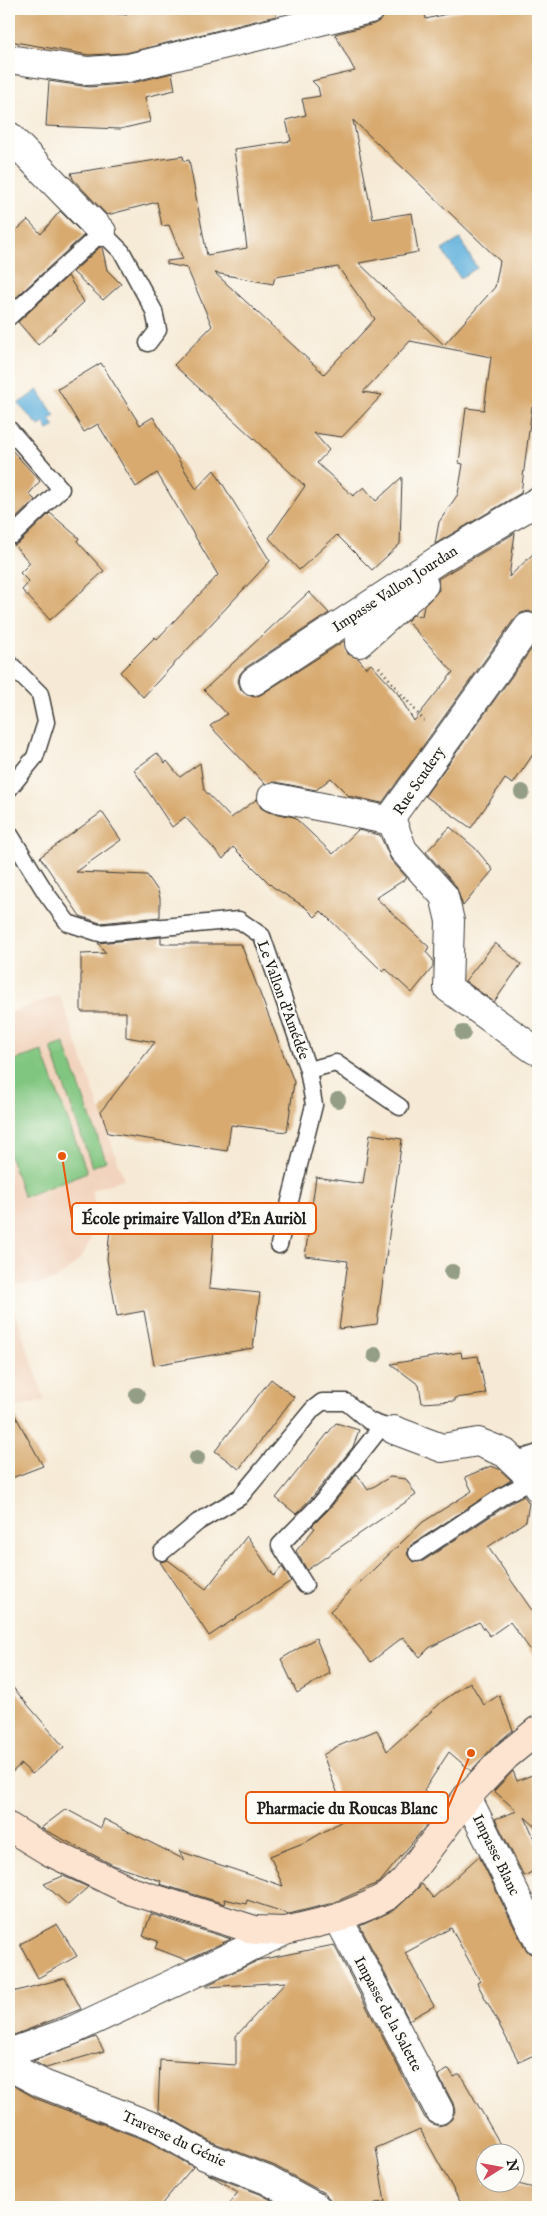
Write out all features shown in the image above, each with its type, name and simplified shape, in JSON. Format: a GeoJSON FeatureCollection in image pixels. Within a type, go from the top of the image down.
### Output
{"type":"FeatureCollection","features":[{"type":"Feature","properties":{"kind":"street"},"geometry":{"type":"LineString","coordinates":[[9,59],[88,71],[128,68],[370,9]]}},
{"type":"Feature","properties":{"kind":"street"},"geometry":{"type":"LineString","coordinates":[[9,136],[102,232]]}},
{"type":"Feature","properties":{"kind":"street","name":"Impasse Vallon Jourdan"},"geometry":{"type":"LineString","coordinates":[[254,681],[438,560],[538,501]]}},
{"type":"Feature","properties":{"kind":"street"},"geometry":{"type":"LineString","coordinates":[[359,643],[427,582],[438,560]]}},
{"type":"Feature","properties":{"kind":"street","name":"Rue Scudery"},"geometry":{"type":"LineString","coordinates":[[528,627],[394,813],[392,821],[403,850],[444,896],[450,921],[448,988],[536,1050]]}},
{"type":"Feature","properties":{"kind":"street"},"geometry":{"type":"LineString","coordinates":[[272,797],[392,821]]}},
{"type":"Feature","properties":{"kind":"street"},"geometry":{"type":"LineString","coordinates":[[388,1428],[442,1448],[478,1442],[505,1453],[536,1484]]}},
{"type":"Feature","properties":{"kind":"street"},"geometry":{"type":"LineString","coordinates":[[9,1827],[50,1852],[131,1891],[255,1930],[285,1932],[338,1918],[370,1905],[389,1894],[404,1881],[467,1797],[506,1756],[538,1730]]}},
{"type":"Feature","properties":{"kind":"street","name":"Impasse Blanc"},"geometry":{"type":"LineString","coordinates":[[467,1797],[538,1940]]}},
{"type":"Feature","properties":{"kind":"street","name":"Impasse de la Salette"},"geometry":{"type":"LineString","coordinates":[[338,1918],[439,2110]]}},
{"type":"Feature","properties":{"kind":"street","name":"Traverse du Génie"},"geometry":{"type":"LineString","coordinates":[[285,1932],[71,2031],[9,2055],[18,2070],[43,2084],[157,2128],[205,2156],[267,2180],[316,2207]]}},
{"type":"Feature","properties":{"kind":"lane"},"geometry":{"type":"LineString","coordinates":[[9,318],[102,232],[122,252],[139,287],[154,310],[158,330],[148,343]]}},
{"type":"Feature","properties":{"kind":"lane"},"geometry":{"type":"LineString","coordinates":[[9,429],[61,489],[13,535]]}},
{"type":"Feature","properties":{"kind":"lane"},"geometry":{"type":"LineString","coordinates":[[9,664],[40,694],[46,722],[35,757],[9,790]]}},
{"type":"Feature","properties":{"kind":"lane","name":"Le Vallon d'Amédée"},"geometry":{"type":"LineString","coordinates":[[9,833],[46,893],[68,923],[99,933],[239,920],[262,936],[308,1070],[314,1105],[279,1245]]}},
{"type":"Feature","properties":{"kind":"lane"},"geometry":{"type":"LineString","coordinates":[[308,1070],[336,1063],[400,1107]]}},
{"type":"Feature","properties":{"kind":"lane"},"geometry":{"type":"LineString","coordinates":[[162,1552],[198,1522],[240,1497],[313,1409],[322,1402],[346,1402],[368,1421],[388,1428],[322,1502],[280,1545],[305,1585]]}},
{"type":"Feature","properties":{"kind":"lane"},"geometry":{"type":"LineString","coordinates":[[513,1461],[538,1453]]}},
{"type":"Feature","properties":{"kind":"lane"},"geometry":{"type":"LineString","coordinates":[[417,1553],[504,1495],[536,1484]]}},
{"type":"Feature","properties":{"kind":"path"},"geometry":{"type":"LineString","coordinates":[[359,643],[444,744]]}},
{"type":"Feature","properties":{"kind":"shaded area"},"geometry":{"type":"Polygon","coordinates":[[[60,995],[124,1179],[92,1190],[96,1212],[92,1235],[85,1253],[74,1265],[55,1280],[40,1284],[20,1285],[9,1283],[9,1013],[60,995]]]}},
{"type":"Feature","properties":{"kind":"shaded area"},"geometry":{"type":"Polygon","coordinates":[[[9,1295],[45,1400],[9,1409],[9,1295]]]}},
{"type":"Feature","properties":{"kind":"green space"},"geometry":{"type":"Polygon","coordinates":[[[64,1043],[106,1161],[92,1167],[51,1048],[64,1043]]]}},
{"type":"Feature","properties":{"kind":"green space"},"geometry":{"type":"Polygon","coordinates":[[[42,1051],[87,1172],[24,1197],[9,1154],[9,1062],[42,1051]]]}},
{"type":"Feature","properties":{"kind":"water"},"geometry":{"type":"Polygon","coordinates":[[[460,239],[477,268],[460,278],[442,250],[460,239]]]}},
{"type":"Feature","properties":{"kind":"water"},"geometry":{"type":"Polygon","coordinates":[[[38,390],[55,416],[49,419],[55,426],[48,430],[44,423],[39,426],[18,404],[38,390]]]}},
{"type":"Feature","properties":{"kind":"building"},"geometry":{"type":"Polygon","coordinates":[[[9,9],[81,9],[127,15],[124,9],[275,9],[276,16],[126,53],[89,55],[9,41],[9,9]]]}},
{"type":"Feature","properties":{"kind":"building"},"geometry":{"type":"Polygon","coordinates":[[[385,9],[424,9],[426,19],[467,9],[538,9],[538,408],[532,407],[521,493],[435,544],[439,522],[458,494],[463,464],[459,463],[466,408],[484,410],[491,357],[410,341],[363,392],[382,395],[342,437],[314,433],[329,450],[317,463],[353,496],[364,487],[376,501],[402,477],[400,544],[372,570],[337,535],[299,570],[269,538],[305,486],[174,365],[212,326],[187,268],[167,264],[167,261],[183,259],[169,225],[162,226],[157,202],[107,215],[73,179],[71,173],[183,156],[184,161],[189,160],[207,255],[247,248],[234,149],[291,141],[286,120],[306,115],[302,99],[320,96],[318,87],[312,81],[355,71],[335,34],[374,24],[381,20],[385,9]],[[353,120],[373,219],[412,213],[418,252],[359,263],[444,345],[495,287],[500,261],[353,120]],[[338,267],[275,277],[273,284],[215,273],[324,374],[375,319],[338,267]]]}},
{"type":"Feature","properties":{"kind":"building"},"geometry":{"type":"Polygon","coordinates":[[[172,73],[175,90],[145,97],[150,122],[120,129],[46,126],[49,81],[89,87],[132,83],[172,73]]]}},
{"type":"Feature","properties":{"kind":"building"},"geometry":{"type":"Polygon","coordinates":[[[60,211],[84,235],[9,304],[9,237],[28,220],[41,234],[60,211]]]}},
{"type":"Feature","properties":{"kind":"building"},"geometry":{"type":"Polygon","coordinates":[[[102,247],[107,270],[121,284],[103,300],[73,272],[102,247]]]}},
{"type":"Feature","properties":{"kind":"building"},"geometry":{"type":"Polygon","coordinates":[[[68,276],[84,302],[38,345],[18,322],[68,276]]]}},
{"type":"Feature","properties":{"kind":"building"},"geometry":{"type":"Polygon","coordinates":[[[101,363],[140,425],[153,417],[196,489],[214,470],[270,561],[143,697],[120,672],[155,637],[157,639],[218,575],[157,473],[136,487],[98,424],[84,432],[58,389],[101,363]]]}},
{"type":"Feature","properties":{"kind":"building"},"geometry":{"type":"Polygon","coordinates":[[[9,447],[40,481],[29,494],[35,500],[9,525],[9,447]]]}},
{"type":"Feature","properties":{"kind":"building"},"geometry":{"type":"Polygon","coordinates":[[[50,513],[79,538],[77,541],[104,571],[50,620],[22,590],[29,582],[20,573],[30,563],[14,545],[20,542],[50,513]]]}},
{"type":"Feature","properties":{"kind":"building"},"geometry":{"type":"Polygon","coordinates":[[[515,533],[509,577],[538,549],[538,616],[529,611],[521,613],[515,618],[382,803],[349,796],[331,778],[316,790],[275,782],[265,784],[210,726],[227,714],[204,690],[309,592],[329,613],[245,668],[240,674],[238,681],[241,690],[247,695],[255,697],[262,694],[344,641],[348,654],[358,658],[366,668],[371,664],[398,694],[414,721],[453,672],[407,621],[413,615],[422,616],[424,606],[439,590],[438,579],[515,533]]]}},
{"type":"Feature","properties":{"kind":"building"},"geometry":{"type":"Polygon","coordinates":[[[538,640],[538,747],[513,784],[505,779],[471,828],[425,796],[538,640]]]}},
{"type":"Feature","properties":{"kind":"building"},"geometry":{"type":"Polygon","coordinates":[[[157,753],[165,763],[167,761],[180,777],[200,763],[204,790],[231,818],[257,799],[261,808],[268,812],[294,817],[333,854],[358,830],[380,835],[391,860],[407,878],[376,898],[429,947],[426,952],[433,960],[433,967],[412,993],[386,969],[383,972],[321,911],[315,917],[305,907],[273,887],[233,847],[223,859],[185,817],[172,827],[134,770],[157,753]]]}},
{"type":"Feature","properties":{"kind":"building"},"geometry":{"type":"Polygon","coordinates":[[[102,812],[121,840],[76,872],[147,875],[158,891],[160,917],[100,923],[80,916],[40,857],[102,812]]]}},
{"type":"Feature","properties":{"kind":"building"},"geometry":{"type":"Polygon","coordinates":[[[450,827],[475,848],[493,870],[463,906],[456,886],[426,852],[450,827]]]}},
{"type":"Feature","properties":{"kind":"building"},"geometry":{"type":"Polygon","coordinates":[[[161,937],[161,944],[241,944],[294,1082],[287,1132],[231,1125],[227,1151],[108,1133],[101,1111],[155,1042],[126,1037],[126,1012],[81,1012],[81,954],[106,953],[98,943],[161,937]]]}},
{"type":"Feature","properties":{"kind":"building"},"geometry":{"type":"Polygon","coordinates":[[[495,943],[521,964],[494,1002],[465,981],[495,943]]]}},
{"type":"Feature","properties":{"kind":"building"},"geometry":{"type":"Polygon","coordinates":[[[370,1134],[402,1139],[377,1324],[339,1329],[348,1261],[305,1256],[316,1177],[363,1184],[370,1134]]]}},
{"type":"Feature","properties":{"kind":"building"},"geometry":{"type":"Polygon","coordinates":[[[191,1203],[216,1206],[209,1288],[260,1293],[253,1348],[154,1365],[144,1311],[117,1316],[107,1259],[112,1209],[190,1215],[191,1203]]]}},
{"type":"Feature","properties":{"kind":"building"},"geometry":{"type":"Polygon","coordinates":[[[461,1352],[462,1358],[478,1356],[486,1394],[455,1398],[455,1401],[422,1403],[419,1385],[391,1364],[461,1352]]]}},
{"type":"Feature","properties":{"kind":"building"},"geometry":{"type":"Polygon","coordinates":[[[271,1379],[294,1397],[239,1469],[215,1451],[271,1379]]]}},
{"type":"Feature","properties":{"kind":"building"},"geometry":{"type":"Polygon","coordinates":[[[9,1404],[43,1466],[9,1479],[9,1404]]]}},
{"type":"Feature","properties":{"kind":"building"},"geometry":{"type":"Polygon","coordinates":[[[336,1423],[359,1430],[353,1447],[296,1514],[276,1498],[336,1423]]]}},
{"type":"Feature","properties":{"kind":"building"},"geometry":{"type":"Polygon","coordinates":[[[491,1466],[499,1469],[511,1480],[411,1545],[407,1554],[413,1562],[423,1561],[524,1496],[529,1503],[526,1521],[488,1547],[538,1619],[538,1660],[510,1622],[490,1636],[479,1622],[429,1648],[420,1657],[403,1637],[371,1662],[330,1611],[423,1522],[472,1491],[465,1477],[491,1466]]]}},
{"type":"Feature","properties":{"kind":"building"},"geometry":{"type":"Polygon","coordinates":[[[357,1474],[368,1490],[390,1477],[406,1479],[416,1495],[307,1570],[296,1551],[315,1528],[312,1526],[330,1508],[357,1474]]]}},
{"type":"Feature","properties":{"kind":"building"},"geometry":{"type":"Polygon","coordinates":[[[247,1536],[274,1576],[282,1567],[291,1581],[209,1636],[160,1562],[168,1560],[206,1589],[247,1536]]]}},
{"type":"Feature","properties":{"kind":"building"},"geometry":{"type":"Polygon","coordinates":[[[316,1638],[330,1673],[297,1693],[281,1659],[316,1638]]]}},
{"type":"Feature","properties":{"kind":"building"},"geometry":{"type":"Polygon","coordinates":[[[470,1682],[484,1705],[499,1695],[513,1730],[495,1745],[471,1771],[449,1752],[424,1790],[436,1813],[380,1882],[333,1903],[289,1914],[247,1900],[246,1904],[224,1899],[225,1904],[160,1884],[161,1881],[113,1865],[41,1828],[66,1809],[101,1828],[104,1819],[185,1860],[179,1851],[283,1886],[270,1856],[308,1841],[347,1818],[323,1755],[336,1747],[377,1730],[387,1751],[444,1700],[470,1682]]]}},
{"type":"Feature","properties":{"kind":"building"},"geometry":{"type":"Polygon","coordinates":[[[9,1683],[64,1747],[32,1774],[21,1764],[9,1775],[9,1683]]]}},
{"type":"Feature","properties":{"kind":"building"},"geometry":{"type":"Polygon","coordinates":[[[513,1771],[517,1781],[532,1775],[538,1790],[538,1829],[525,1817],[538,1847],[538,1869],[524,1876],[495,1819],[517,1811],[494,1791],[513,1771]]]}},
{"type":"Feature","properties":{"kind":"building"},"geometry":{"type":"Polygon","coordinates":[[[479,1856],[524,1947],[529,1953],[535,1955],[538,1961],[538,2053],[519,2062],[477,1983],[480,1981],[451,1928],[405,1953],[434,2006],[409,2020],[360,1926],[396,1909],[422,1884],[433,1898],[479,1856]]]}},
{"type":"Feature","properties":{"kind":"building"},"geometry":{"type":"Polygon","coordinates":[[[63,1876],[88,1887],[68,1905],[44,1884],[63,1876]]]}},
{"type":"Feature","properties":{"kind":"building"},"geometry":{"type":"Polygon","coordinates":[[[151,1914],[231,1939],[186,1960],[155,1948],[158,1941],[143,1936],[151,1914]]]}},
{"type":"Feature","properties":{"kind":"building"},"geometry":{"type":"Polygon","coordinates":[[[57,1924],[77,1956],[38,1978],[20,1944],[57,1924]]]}},
{"type":"Feature","properties":{"kind":"building"},"geometry":{"type":"Polygon","coordinates":[[[334,1945],[425,2118],[438,2126],[446,2124],[452,2119],[455,2111],[453,2103],[438,2075],[449,2069],[454,2077],[460,2074],[500,2144],[474,2144],[474,2194],[524,2194],[524,2186],[538,2189],[538,2207],[463,2207],[420,2129],[376,2148],[385,2202],[375,2203],[376,2207],[332,2207],[330,2199],[324,2193],[275,2166],[212,2142],[158,2111],[160,2060],[236,2065],[236,2036],[286,1982],[207,1987],[207,1985],[259,1960],[334,1945]]]}},
{"type":"Feature","properties":{"kind":"building"},"geometry":{"type":"Polygon","coordinates":[[[65,1978],[81,2009],[9,2037],[9,1993],[65,1978]]]}},
{"type":"Feature","properties":{"kind":"building"},"geometry":{"type":"Polygon","coordinates":[[[96,2037],[104,2051],[46,2068],[33,2061],[96,2037]]]}},
{"type":"Feature","properties":{"kind":"building"},"geometry":{"type":"Polygon","coordinates":[[[9,2083],[37,2099],[150,2142],[193,2167],[159,2207],[9,2207],[9,2083]]]}},
{"type":"Feature","properties":{"kind":"building"},"geometry":{"type":"Polygon","coordinates":[[[208,2174],[260,2194],[284,2207],[227,2207],[238,2192],[208,2174]]]}},
{"type":"Feature","properties":{"kind":"place","name":"École primaire Vallon d'En Auriòl"},"geometry":{"type":"Point","coordinates":[62,1156]}},
{"type":"Feature","properties":{"kind":"place","name":"Pharmacie du Roucas Blanc"},"geometry":{"type":"Point","coordinates":[471,1753]}}]}
